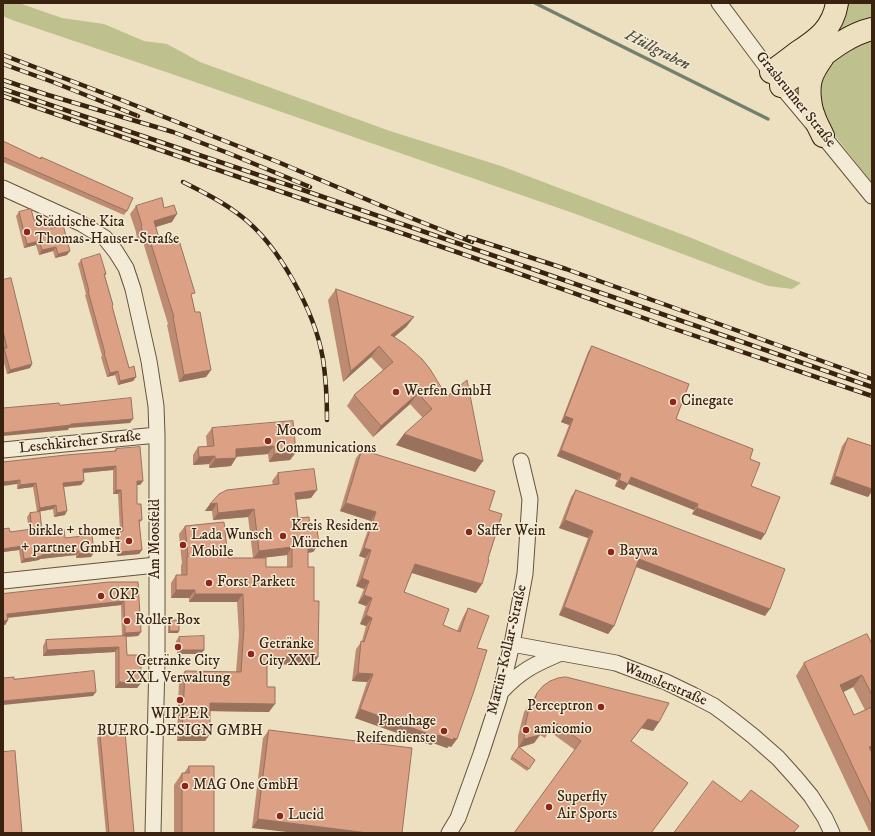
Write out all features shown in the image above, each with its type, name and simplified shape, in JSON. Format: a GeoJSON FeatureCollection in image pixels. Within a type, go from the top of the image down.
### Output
{"type":"FeatureCollection","features":[{"type":"Feature","properties":{"kind":"highway"},"geometry":{"type":"LineString","coordinates":[[776,79],[822,35],[831,22],[837,3]]}},
{"type":"Feature","properties":{"kind":"highway"},"geometry":{"type":"LineString","coordinates":[[776,79],[824,55],[852,36],[872,29]]}},
{"type":"Feature","properties":{"kind":"highway"},"geometry":{"type":"LineString","coordinates":[[823,136],[813,115],[810,103],[810,80],[814,70],[824,55]]}},
{"type":"Feature","properties":{"kind":"street","name":"Grasbrunner Straße"},"geometry":{"type":"LineString","coordinates":[[720,3],[776,79],[872,196]]}},
{"type":"Feature","properties":{"kind":"street","name":"Am Moosfeld"},"geometry":{"type":"LineString","coordinates":[[3,188],[82,224],[105,238],[126,268],[138,310],[154,390],[157,435],[154,833]]}},
{"type":"Feature","properties":{"kind":"street","name":"Leschkircher Straße"},"geometry":{"type":"LineString","coordinates":[[3,450],[157,435]]}},
{"type":"Feature","properties":{"kind":"street","name":"Martin-Kollar-Straße"},"geometry":{"type":"LineString","coordinates":[[449,833],[458,818],[481,754],[501,692],[512,644],[524,574],[530,499],[521,461]]}},
{"type":"Feature","properties":{"kind":"street"},"geometry":{"type":"LineString","coordinates":[[3,581],[156,565]]}},
{"type":"Feature","properties":{"kind":"street","name":"Wamslerstraße"},"geometry":{"type":"LineString","coordinates":[[512,644],[616,663],[666,682],[714,706],[753,736],[778,758],[811,796],[825,818],[832,833]]}},
{"type":"Feature","properties":{"kind":"street","name":"Wamslerstraße"},"geometry":{"type":"LineString","coordinates":[[501,692],[510,682],[526,669],[561,654]]}},
{"type":"Feature","properties":{"kind":"green space"},"geometry":{"type":"Polygon","coordinates":[[[3,3],[19,3],[62,18],[104,24],[144,41],[167,44],[200,62],[390,131],[501,166],[689,237],[801,283],[792,289],[768,286],[573,213],[12,20],[3,16],[3,3]]]}},
{"type":"Feature","properties":{"kind":"green space"},"geometry":{"type":"Polygon","coordinates":[[[842,3],[872,3],[872,22],[829,41],[842,3]]]}},
{"type":"Feature","properties":{"kind":"green space"},"geometry":{"type":"Polygon","coordinates":[[[872,37],[872,183],[818,114],[819,75],[834,57],[872,37]]]}},
{"type":"Feature","properties":{"kind":"building"},"geometry":{"type":"Polygon","coordinates":[[[3,141],[41,159],[41,157],[133,198],[127,211],[3,157],[3,141]]]}},
{"type":"Feature","properties":{"kind":"building"},"geometry":{"type":"Polygon","coordinates":[[[162,198],[164,208],[174,205],[177,214],[154,221],[160,242],[178,237],[195,293],[191,294],[195,312],[200,312],[211,370],[184,375],[174,317],[148,234],[144,236],[141,226],[142,225],[136,206],[162,198]]]}},
{"type":"Feature","properties":{"kind":"building"},"geometry":{"type":"Polygon","coordinates":[[[31,209],[34,220],[48,217],[51,228],[63,225],[70,251],[58,254],[56,247],[42,250],[39,241],[27,244],[19,212],[31,209]]]}},
{"type":"Feature","properties":{"kind":"building"},"geometry":{"type":"Polygon","coordinates":[[[100,254],[129,368],[134,366],[136,377],[120,381],[118,371],[110,373],[81,260],[100,254]]]}},
{"type":"Feature","properties":{"kind":"building"},"geometry":{"type":"Polygon","coordinates":[[[11,278],[32,364],[10,370],[4,348],[7,348],[3,331],[3,280],[11,278]]]}},
{"type":"Feature","properties":{"kind":"building"},"geometry":{"type":"Polygon","coordinates":[[[336,289],[414,317],[391,335],[405,344],[422,359],[430,369],[446,397],[467,380],[483,461],[404,434],[432,409],[418,393],[381,426],[354,395],[393,362],[379,346],[351,371],[336,289]]]}},
{"type":"Feature","properties":{"kind":"building"},"geometry":{"type":"Polygon","coordinates":[[[592,346],[689,384],[676,419],[753,449],[750,459],[760,463],[751,486],[780,497],[765,534],[697,508],[698,504],[631,477],[628,484],[619,480],[621,474],[561,450],[573,419],[565,416],[592,346]]]}},
{"type":"Feature","properties":{"kind":"building"},"geometry":{"type":"Polygon","coordinates":[[[131,398],[133,419],[71,424],[3,433],[3,408],[59,403],[60,405],[131,398]]]}},
{"type":"Feature","properties":{"kind":"building"},"geometry":{"type":"Polygon","coordinates":[[[293,421],[296,452],[274,454],[274,446],[236,449],[236,458],[215,459],[215,456],[199,457],[198,447],[214,446],[212,428],[293,421]]]}},
{"type":"Feature","properties":{"kind":"building"},"geometry":{"type":"Polygon","coordinates":[[[848,438],[872,446],[872,489],[835,476],[848,438]]]}},
{"type":"Feature","properties":{"kind":"building"},"geometry":{"type":"Polygon","coordinates":[[[140,447],[143,481],[137,481],[137,504],[141,504],[142,520],[139,520],[142,550],[120,552],[118,532],[123,531],[121,490],[116,490],[116,466],[83,469],[84,481],[63,483],[67,511],[57,513],[56,505],[40,508],[36,483],[20,485],[20,480],[3,482],[3,462],[116,451],[116,449],[140,447]]]}},
{"type":"Feature","properties":{"kind":"building"},"geometry":{"type":"Polygon","coordinates":[[[362,450],[495,491],[489,510],[502,514],[482,584],[415,564],[404,592],[449,609],[443,625],[460,632],[468,608],[489,616],[477,648],[487,650],[457,739],[454,738],[453,740],[438,735],[437,737],[360,709],[373,674],[358,673],[361,641],[364,642],[372,618],[366,615],[372,598],[364,595],[369,581],[362,578],[371,550],[364,548],[376,512],[346,503],[362,450]]]}},
{"type":"Feature","properties":{"kind":"building"},"geometry":{"type":"Polygon","coordinates":[[[314,469],[317,490],[295,493],[298,518],[309,517],[310,530],[317,529],[319,544],[308,545],[308,567],[314,567],[314,601],[319,601],[318,657],[267,657],[267,687],[275,687],[275,704],[210,703],[210,734],[182,733],[185,671],[241,672],[244,627],[243,594],[195,594],[195,590],[176,590],[176,575],[187,575],[188,557],[185,526],[224,522],[228,558],[266,558],[266,567],[292,567],[292,547],[259,551],[254,509],[218,513],[217,503],[210,504],[219,494],[227,490],[279,484],[278,473],[314,469]]]}},
{"type":"Feature","properties":{"kind":"building"},"geometry":{"type":"Polygon","coordinates":[[[576,490],[785,569],[770,609],[639,559],[614,626],[564,607],[593,531],[565,520],[576,490]]]}},
{"type":"Feature","properties":{"kind":"building"},"geometry":{"type":"Polygon","coordinates":[[[40,512],[42,532],[64,529],[65,538],[92,535],[94,552],[79,554],[79,551],[41,555],[42,556],[24,559],[22,546],[3,549],[3,529],[9,528],[10,532],[32,529],[30,513],[40,512]]]}},
{"type":"Feature","properties":{"kind":"building"},"geometry":{"type":"Polygon","coordinates":[[[109,582],[138,582],[141,632],[125,633],[124,601],[7,614],[8,620],[3,621],[3,594],[109,582]]]}},
{"type":"Feature","properties":{"kind":"building"},"geometry":{"type":"Polygon","coordinates":[[[170,620],[179,620],[179,631],[170,631],[170,620]]]}},
{"type":"Feature","properties":{"kind":"building"},"geometry":{"type":"Polygon","coordinates":[[[867,634],[872,644],[872,695],[862,675],[840,685],[854,715],[872,707],[872,746],[869,747],[872,753],[872,807],[804,663],[867,634]]]}},
{"type":"Feature","properties":{"kind":"building"},"geometry":{"type":"Polygon","coordinates":[[[126,636],[127,655],[141,655],[141,683],[119,682],[119,647],[47,650],[46,640],[126,636]]]}},
{"type":"Feature","properties":{"kind":"building"},"geometry":{"type":"Polygon","coordinates":[[[204,636],[204,650],[180,650],[179,637],[204,636]]]}},
{"type":"Feature","properties":{"kind":"building"},"geometry":{"type":"Polygon","coordinates":[[[94,671],[96,692],[3,701],[3,678],[14,677],[14,679],[94,671]]]}},
{"type":"Feature","properties":{"kind":"building"},"geometry":{"type":"Polygon","coordinates":[[[566,677],[669,703],[659,722],[648,719],[631,741],[688,783],[651,833],[514,833],[581,741],[553,721],[551,730],[546,727],[540,735],[524,739],[530,703],[533,705],[537,693],[543,686],[550,681],[566,677]]]}},
{"type":"Feature","properties":{"kind":"building"},"geometry":{"type":"Polygon","coordinates":[[[269,730],[412,748],[402,833],[368,833],[258,819],[269,730]]]}},
{"type":"Feature","properties":{"kind":"building"},"geometry":{"type":"Polygon","coordinates":[[[125,732],[134,833],[109,833],[100,734],[125,732]]]}},
{"type":"Feature","properties":{"kind":"building"},"geometry":{"type":"Polygon","coordinates":[[[519,747],[535,760],[529,769],[512,757],[519,747]]]}},
{"type":"Feature","properties":{"kind":"building"},"geometry":{"type":"Polygon","coordinates":[[[15,751],[22,833],[3,833],[3,752],[15,751]]]}},
{"type":"Feature","properties":{"kind":"building"},"geometry":{"type":"Polygon","coordinates":[[[189,766],[214,766],[214,833],[182,833],[182,773],[189,773],[189,766]]]}},
{"type":"Feature","properties":{"kind":"building"},"geometry":{"type":"Polygon","coordinates":[[[713,781],[741,802],[751,790],[799,826],[793,833],[674,833],[713,781]]]}},
{"type":"Feature","properties":{"kind":"waterway","name":"Hüllgraben"},"geometry":{"type":"LineString","coordinates":[[535,3],[768,119]]}},
{"type":"Feature","properties":{"kind":"railway"},"geometry":{"type":"LineString","coordinates":[[3,55],[278,162],[472,242]]}},
{"type":"Feature","properties":{"kind":"railway"},"geometry":{"type":"LineString","coordinates":[[3,64],[138,116]]}},
{"type":"Feature","properties":{"kind":"railway"},"geometry":{"type":"LineString","coordinates":[[3,80],[173,132],[310,187]]}},
{"type":"Feature","properties":{"kind":"railway"},"geometry":{"type":"LineString","coordinates":[[3,89],[303,190],[872,387]]}},
{"type":"Feature","properties":{"kind":"railway"},"geometry":{"type":"LineString","coordinates":[[3,96],[872,396]]}},
{"type":"Feature","properties":{"kind":"railway"},"geometry":{"type":"LineString","coordinates":[[183,182],[205,193],[241,216],[269,244],[282,262],[304,301],[319,341],[325,374],[327,420]]}},
{"type":"Feature","properties":{"kind":"railway"},"geometry":{"type":"LineString","coordinates":[[468,237],[566,269],[872,379]]}},
{"type":"Feature","properties":{"kind":"place","name":"Städtische Kita Thomas-Hauser-Straße"},"geometry":{"type":"Point","coordinates":[27,232]}},
{"type":"Feature","properties":{"kind":"place","name":"Werfen GmbH"},"geometry":{"type":"Point","coordinates":[396,392]}},
{"type":"Feature","properties":{"kind":"place","name":"Cinegate"},"geometry":{"type":"Point","coordinates":[673,402]}},
{"type":"Feature","properties":{"kind":"place","name":"Mocom Communications"},"geometry":{"type":"Point","coordinates":[268,441]}},
{"type":"Feature","properties":{"kind":"place","name":"Saffer Wein"},"geometry":{"type":"Point","coordinates":[469,532]}},
{"type":"Feature","properties":{"kind":"place","name":"Kreis Residenz München"},"geometry":{"type":"Point","coordinates":[283,536]}},
{"type":"Feature","properties":{"kind":"place","name":"birkle + thomer + partner GmbH"},"geometry":{"type":"Point","coordinates":[129,541]}},
{"type":"Feature","properties":{"kind":"place","name":"Lada Wunsch Mobile"},"geometry":{"type":"Point","coordinates":[183,545]}},
{"type":"Feature","properties":{"kind":"place","name":"Baywa"},"geometry":{"type":"Point","coordinates":[611,552]}},
{"type":"Feature","properties":{"kind":"place","name":"Forst Parkett"},"geometry":{"type":"Point","coordinates":[209,583]}},
{"type":"Feature","properties":{"kind":"place","name":"OKP"},"geometry":{"type":"Point","coordinates":[101,596]}},
{"type":"Feature","properties":{"kind":"place","name":"Roller Box"},"geometry":{"type":"Point","coordinates":[127,621]}},
{"type":"Feature","properties":{"kind":"place","name":"Getränke City XXL Verwaltung"},"geometry":{"type":"Point","coordinates":[178,647]}},
{"type":"Feature","properties":{"kind":"place","name":"Getränke City XXL"},"geometry":{"type":"Point","coordinates":[251,654]}},
{"type":"Feature","properties":{"kind":"place","name":"WIPPER BUERO-DESIGN GMBH"},"geometry":{"type":"Point","coordinates":[180,700]}},
{"type":"Feature","properties":{"kind":"place","name":"Perceptron"},"geometry":{"type":"Point","coordinates":[601,707]}},
{"type":"Feature","properties":{"kind":"place","name":"amicomio"},"geometry":{"type":"Point","coordinates":[526,730]}},
{"type":"Feature","properties":{"kind":"place","name":"Pneuhage Reifendienste"},"geometry":{"type":"Point","coordinates":[444,731]}},
{"type":"Feature","properties":{"kind":"place","name":"MAG One GmbH"},"geometry":{"type":"Point","coordinates":[185,786]}},
{"type":"Feature","properties":{"kind":"place","name":"Superfly Air Sports"},"geometry":{"type":"Point","coordinates":[549,807]}},
{"type":"Feature","properties":{"kind":"place","name":"Lucid"},"geometry":{"type":"Point","coordinates":[280,816]}}]}
